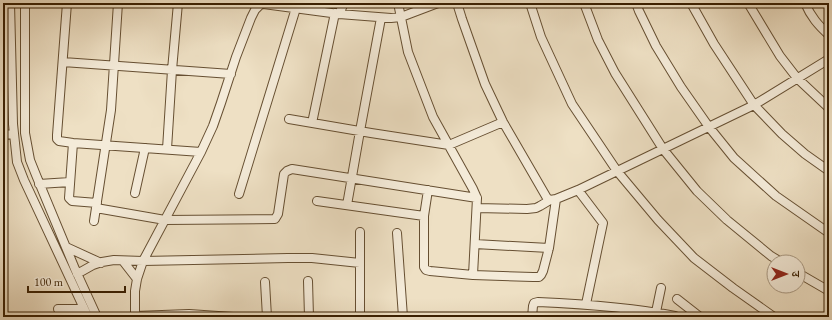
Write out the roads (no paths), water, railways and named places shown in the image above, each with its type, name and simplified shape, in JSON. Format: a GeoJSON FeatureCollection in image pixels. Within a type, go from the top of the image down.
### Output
{"type":"FeatureCollection","features":[{"type":"Feature","properties":{"kind":"street"},"geometry":{"type":"LineString","coordinates":[[10,3],[14,134],[18,164],[86,313]]}},
{"type":"Feature","properties":{"kind":"street"},"geometry":{"type":"LineString","coordinates":[[24,3],[25,133],[30,160],[77,274],[97,317]]}},
{"type":"Feature","properties":{"kind":"street"},"geometry":{"type":"LineString","coordinates":[[67,3],[56,135],[57,139],[59,141],[73,143],[201,152]]}},
{"type":"Feature","properties":{"kind":"street"},"geometry":{"type":"LineString","coordinates":[[94,221],[111,110],[118,3]]}},
{"type":"Feature","properties":{"kind":"street"},"geometry":{"type":"LineString","coordinates":[[167,149],[178,3]]}},
{"type":"Feature","properties":{"kind":"street"},"geometry":{"type":"LineString","coordinates":[[233,317],[189,314],[135,316],[135,291],[143,261],[201,152],[213,126],[236,58],[251,18],[259,3],[337,14],[381,18],[401,17],[438,3]]}},
{"type":"Feature","properties":{"kind":"street"},"geometry":{"type":"LineString","coordinates":[[312,123],[337,14],[344,3]]}},
{"type":"Feature","properties":{"kind":"street"},"geometry":{"type":"LineString","coordinates":[[398,3],[408,52],[433,117],[474,189],[477,198],[473,275]]}},
{"type":"Feature","properties":{"kind":"street"},"geometry":{"type":"LineString","coordinates":[[457,3],[485,84],[503,122],[547,198],[553,200]]}},
{"type":"Feature","properties":{"kind":"street"},"geometry":{"type":"LineString","coordinates":[[530,3],[541,37],[572,104],[617,171],[658,220],[694,258],[774,317]]}},
{"type":"Feature","properties":{"kind":"street"},"geometry":{"type":"LineString","coordinates":[[584,3],[598,40],[615,74],[663,149],[707,200],[738,229],[769,254]]}},
{"type":"Feature","properties":{"kind":"street"},"geometry":{"type":"LineString","coordinates":[[636,3],[656,46],[681,87],[709,127],[734,158],[776,196],[829,233]]}},
{"type":"Feature","properties":{"kind":"street"},"geometry":{"type":"LineString","coordinates":[[692,3],[714,44],[754,105],[782,134],[805,154],[829,171]]}},
{"type":"Feature","properties":{"kind":"street"},"geometry":{"type":"LineString","coordinates":[[748,3],[780,56],[797,78],[829,108]]}},
{"type":"Feature","properties":{"kind":"street"},"geometry":{"type":"LineString","coordinates":[[805,3],[809,13],[818,25],[829,35]]}},
{"type":"Feature","properties":{"kind":"street"},"geometry":{"type":"LineString","coordinates":[[239,194],[296,8]]}},
{"type":"Feature","properties":{"kind":"street"},"geometry":{"type":"LineString","coordinates":[[347,205],[381,18]]}},
{"type":"Feature","properties":{"kind":"street"},"geometry":{"type":"LineString","coordinates":[[477,208],[527,209],[540,206],[578,190],[754,105],[829,59]]}},
{"type":"Feature","properties":{"kind":"street"},"geometry":{"type":"LineString","coordinates":[[63,62],[231,74]]}},
{"type":"Feature","properties":{"kind":"street"},"geometry":{"type":"LineString","coordinates":[[289,119],[360,132],[449,145],[503,122]]}},
{"type":"Feature","properties":{"kind":"street"},"geometry":{"type":"LineString","coordinates":[[3,135],[14,134]]}},
{"type":"Feature","properties":{"kind":"street"},"geometry":{"type":"LineString","coordinates":[[73,143],[69,196],[70,200],[165,220],[275,219],[278,214],[284,174],[292,169],[477,198]]}},
{"type":"Feature","properties":{"kind":"street"},"geometry":{"type":"LineString","coordinates":[[135,193],[145,148]]}},
{"type":"Feature","properties":{"kind":"street"},"geometry":{"type":"LineString","coordinates":[[18,164],[30,160]]}},
{"type":"Feature","properties":{"kind":"street"},"geometry":{"type":"LineString","coordinates":[[24,180],[36,175]]}},
{"type":"Feature","properties":{"kind":"street"},"geometry":{"type":"LineString","coordinates":[[39,184],[70,182]]}},
{"type":"Feature","properties":{"kind":"street"},"geometry":{"type":"LineString","coordinates":[[428,190],[424,216],[424,267],[430,271],[473,275],[539,277],[543,271],[548,248],[553,200]]}},
{"type":"Feature","properties":{"kind":"street"},"geometry":{"type":"LineString","coordinates":[[578,190],[603,223],[586,304]]}},
{"type":"Feature","properties":{"kind":"street"},"geometry":{"type":"LineString","coordinates":[[317,201],[424,216]]}},
{"type":"Feature","properties":{"kind":"street"},"geometry":{"type":"LineString","coordinates":[[360,232],[360,317]]}},
{"type":"Feature","properties":{"kind":"street"},"geometry":{"type":"LineString","coordinates":[[397,233],[403,317]]}},
{"type":"Feature","properties":{"kind":"street"},"geometry":{"type":"LineString","coordinates":[[475,244],[548,248]]}},
{"type":"Feature","properties":{"kind":"street"},"geometry":{"type":"LineString","coordinates":[[66,247],[101,263]]}},
{"type":"Feature","properties":{"kind":"street"},"geometry":{"type":"LineString","coordinates":[[77,274],[93,266],[114,260],[143,261],[288,258],[360,263]]}},
{"type":"Feature","properties":{"kind":"street"},"geometry":{"type":"LineString","coordinates":[[124,261],[137,279]]}},
{"type":"Feature","properties":{"kind":"street"},"geometry":{"type":"LineString","coordinates":[[806,278],[829,291]]}},
{"type":"Feature","properties":{"kind":"street"},"geometry":{"type":"LineString","coordinates":[[308,281],[309,317]]}},
{"type":"Feature","properties":{"kind":"street"},"geometry":{"type":"LineString","coordinates":[[265,282],[267,317]]}},
{"type":"Feature","properties":{"kind":"street"},"geometry":{"type":"LineString","coordinates":[[656,312],[661,288]]}},
{"type":"Feature","properties":{"kind":"street"},"geometry":{"type":"LineString","coordinates":[[532,317],[533,306],[536,302],[586,304],[656,312],[675,316],[677,299],[700,317]]}},
{"type":"Feature","properties":{"kind":"street"},"geometry":{"type":"LineString","coordinates":[[58,309],[86,313]]}}]}
